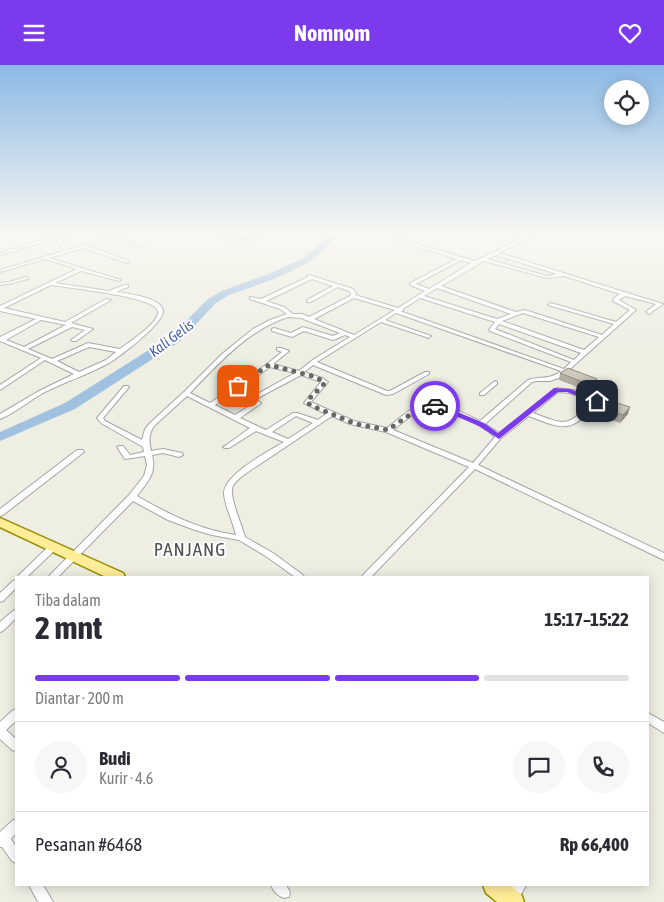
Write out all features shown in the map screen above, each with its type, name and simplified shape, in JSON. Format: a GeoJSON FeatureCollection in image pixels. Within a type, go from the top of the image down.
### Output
{"type":"FeatureCollection","features":[{"type":"Feature","properties":{"kind":"main road"},"geometry":{"type":"LineString","coordinates":[[0,522],[54,549],[116,576]]}},
{"type":"Feature","properties":{"kind":"main road"},"geometry":{"type":"LineString","coordinates":[[496,886],[515,896]]}},
{"type":"Feature","properties":{"kind":"street"},"geometry":{"type":"LineString","coordinates":[[0,309],[77,271]]}},
{"type":"Feature","properties":{"kind":"street"},"geometry":{"type":"LineString","coordinates":[[88,271],[119,280]]}},
{"type":"Feature","properties":{"kind":"street"},"geometry":{"type":"LineString","coordinates":[[430,291],[412,284],[436,271]]}},
{"type":"Feature","properties":{"kind":"street"},"geometry":{"type":"LineString","coordinates":[[252,399],[300,373],[313,363],[462,271]]}},
{"type":"Feature","properties":{"kind":"street"},"geometry":{"type":"LineString","coordinates":[[525,271],[546,277],[563,275]]}},
{"type":"Feature","properties":{"kind":"street"},"geometry":{"type":"LineString","coordinates":[[551,271],[660,304],[649,312]]}},
{"type":"Feature","properties":{"kind":"street"},"geometry":{"type":"LineString","coordinates":[[262,301],[311,276],[354,292],[352,296]]}},
{"type":"Feature","properties":{"kind":"street"},"geometry":{"type":"LineString","coordinates":[[0,284],[8,284],[26,278]]}},
{"type":"Feature","properties":{"kind":"street"},"geometry":{"type":"LineString","coordinates":[[0,417],[41,392],[108,361],[149,329],[159,318],[161,312],[160,308],[149,301],[123,294],[51,284]]}},
{"type":"Feature","properties":{"kind":"street"},"geometry":{"type":"LineString","coordinates":[[309,301],[338,285]]}},
{"type":"Feature","properties":{"kind":"street"},"geometry":{"type":"LineString","coordinates":[[109,292],[126,286]]}},
{"type":"Feature","properties":{"kind":"street"},"geometry":{"type":"LineString","coordinates":[[437,286],[514,313]]}},
{"type":"Feature","properties":{"kind":"street"},"geometry":{"type":"LineString","coordinates":[[481,424],[530,381],[551,379],[565,371],[618,324],[633,310],[616,301],[623,294]]}},
{"type":"Feature","properties":{"kind":"street"},"geometry":{"type":"LineString","coordinates":[[308,319],[352,296],[364,298],[565,371]]}},
{"type":"Feature","properties":{"kind":"street"},"geometry":{"type":"LineString","coordinates":[[421,297],[497,321],[586,353]]}},
{"type":"Feature","properties":{"kind":"street"},"geometry":{"type":"LineString","coordinates":[[252,298],[282,308],[291,315],[308,319],[355,337]]}},
{"type":"Feature","properties":{"kind":"street"},"geometry":{"type":"LineString","coordinates":[[24,349],[108,300]]}},
{"type":"Feature","properties":{"kind":"street"},"geometry":{"type":"LineString","coordinates":[[551,305],[618,324]]}},
{"type":"Feature","properties":{"kind":"street"},"geometry":{"type":"LineString","coordinates":[[0,309],[90,329],[74,340]]}},
{"type":"Feature","properties":{"kind":"street"},"geometry":{"type":"LineString","coordinates":[[575,361],[492,332],[497,321],[514,313],[526,312],[602,337]]}},
{"type":"Feature","properties":{"kind":"street"},"geometry":{"type":"LineString","coordinates":[[54,576],[132,497],[150,471],[145,434],[148,429],[240,341],[271,322],[291,315]]}},
{"type":"Feature","properties":{"kind":"street"},"geometry":{"type":"LineString","coordinates":[[1,340],[39,319]]}},
{"type":"Feature","properties":{"kind":"street"},"geometry":{"type":"LineString","coordinates":[[383,321],[428,336]]}},
{"type":"Feature","properties":{"kind":"street"},"geometry":{"type":"LineString","coordinates":[[274,330],[292,335],[305,329],[333,338],[345,333]]}},
{"type":"Feature","properties":{"kind":"street"},"geometry":{"type":"LineString","coordinates":[[1,340],[45,357],[80,375]]}},
{"type":"Feature","properties":{"kind":"street"},"geometry":{"type":"LineString","coordinates":[[52,361],[91,345],[122,351]]}},
{"type":"Feature","properties":{"kind":"street"},"geometry":{"type":"LineString","coordinates":[[210,406],[286,351],[279,349]]}},
{"type":"Feature","properties":{"kind":"street"},"geometry":{"type":"LineString","coordinates":[[0,388],[45,357]]}},
{"type":"Feature","properties":{"kind":"street"},"geometry":{"type":"LineString","coordinates":[[313,363],[386,393],[391,393],[427,373]]}},
{"type":"Feature","properties":{"kind":"street"},"geometry":{"type":"LineString","coordinates":[[269,365],[325,381],[307,403],[356,424],[388,430],[474,466],[664,557]]}},
{"type":"Feature","properties":{"kind":"street"},"geometry":{"type":"LineString","coordinates":[[482,393],[495,383]]}},
{"type":"Feature","properties":{"kind":"street"},"geometry":{"type":"LineString","coordinates":[[126,387],[100,418],[103,422],[147,446]]}},
{"type":"Feature","properties":{"kind":"street"},"geometry":{"type":"LineString","coordinates":[[234,389],[258,403],[235,418]]}},
{"type":"Feature","properties":{"kind":"street"},"geometry":{"type":"LineString","coordinates":[[367,576],[474,466],[499,437],[558,389],[571,391],[612,405]]}},
{"type":"Feature","properties":{"kind":"street"},"geometry":{"type":"LineString","coordinates":[[186,393],[255,428],[288,441]]}},
{"type":"Feature","properties":{"kind":"street"},"geometry":{"type":"LineString","coordinates":[[528,413],[559,425],[568,425],[576,422],[597,401]]}},
{"type":"Feature","properties":{"kind":"street"},"geometry":{"type":"LineString","coordinates":[[388,430],[426,405],[438,407],[481,424],[499,437]]}},
{"type":"Feature","properties":{"kind":"street"},"geometry":{"type":"LineString","coordinates":[[266,433],[295,414],[318,422]]}},
{"type":"Feature","properties":{"kind":"street"},"geometry":{"type":"LineString","coordinates":[[241,538],[236,517],[227,497],[228,489],[238,476],[331,414]]}},
{"type":"Feature","properties":{"kind":"street"},"geometry":{"type":"LineString","coordinates":[[227,447],[255,428]]}},
{"type":"Feature","properties":{"kind":"street"},"geometry":{"type":"LineString","coordinates":[[121,447],[128,457],[167,451],[179,455]]}},
{"type":"Feature","properties":{"kind":"street"},"geometry":{"type":"LineString","coordinates":[[0,513],[80,451]]}},
{"type":"Feature","properties":{"kind":"street"},"geometry":{"type":"LineString","coordinates":[[132,497],[180,523],[208,532],[241,538],[270,555],[299,576]]}},
{"type":"Feature","properties":{"kind":"street"},"geometry":{"type":"LineString","coordinates":[[23,576],[54,549]]}},
{"type":"Feature","properties":{"kind":"street"},"geometry":{"type":"LineString","coordinates":[[0,599],[15,584]]}},
{"type":"Feature","properties":{"kind":"street"},"geometry":{"type":"LineString","coordinates":[[0,629],[15,614]]}},
{"type":"Feature","properties":{"kind":"street"},"geometry":{"type":"LineString","coordinates":[[15,715],[0,731],[15,745]]}},
{"type":"Feature","properties":{"kind":"street"},"geometry":{"type":"LineString","coordinates":[[649,720],[664,728]]}},
{"type":"Feature","properties":{"kind":"street"},"geometry":{"type":"LineString","coordinates":[[15,826],[2,839],[15,856]]}},
{"type":"Feature","properties":{"kind":"street"},"geometry":{"type":"LineString","coordinates":[[36,886],[46,902]]}},
{"type":"Feature","properties":{"kind":"building"},"geometry":{"type":"Polygon","coordinates":[[[568,368],[597,379],[590,385],[560,373],[568,368]]]}},
{"type":"Feature","properties":{"kind":"building"},"geometry":{"type":"Polygon","coordinates":[[[601,398],[630,407],[623,415],[593,406],[601,398]]]}},
{"type":"Feature","properties":{"kind":"waterway","name":"Kali Gelis"},"geometry":{"type":"LineString","coordinates":[[0,437],[70,406],[175,339],[212,301],[225,293],[283,271]]}},
{"type":"Feature","properties":{"kind":"way so far"},"geometry":{"type":"LineString","coordinates":[[238,386],[269,365],[316,377],[325,381],[325,383],[307,403],[356,424],[388,430],[422,406],[435,406]]}},
{"type":"Feature","properties":{"kind":"district","name":"PANJANG"},"geometry":{"type":"Point","coordinates":[190,549]}},
{"type":"Feature","properties":{"kind":"route"},"geometry":{"type":"LineString","coordinates":[[435,406],[481,424],[499,437],[556,390],[568,390],[597,401]]}}]}
